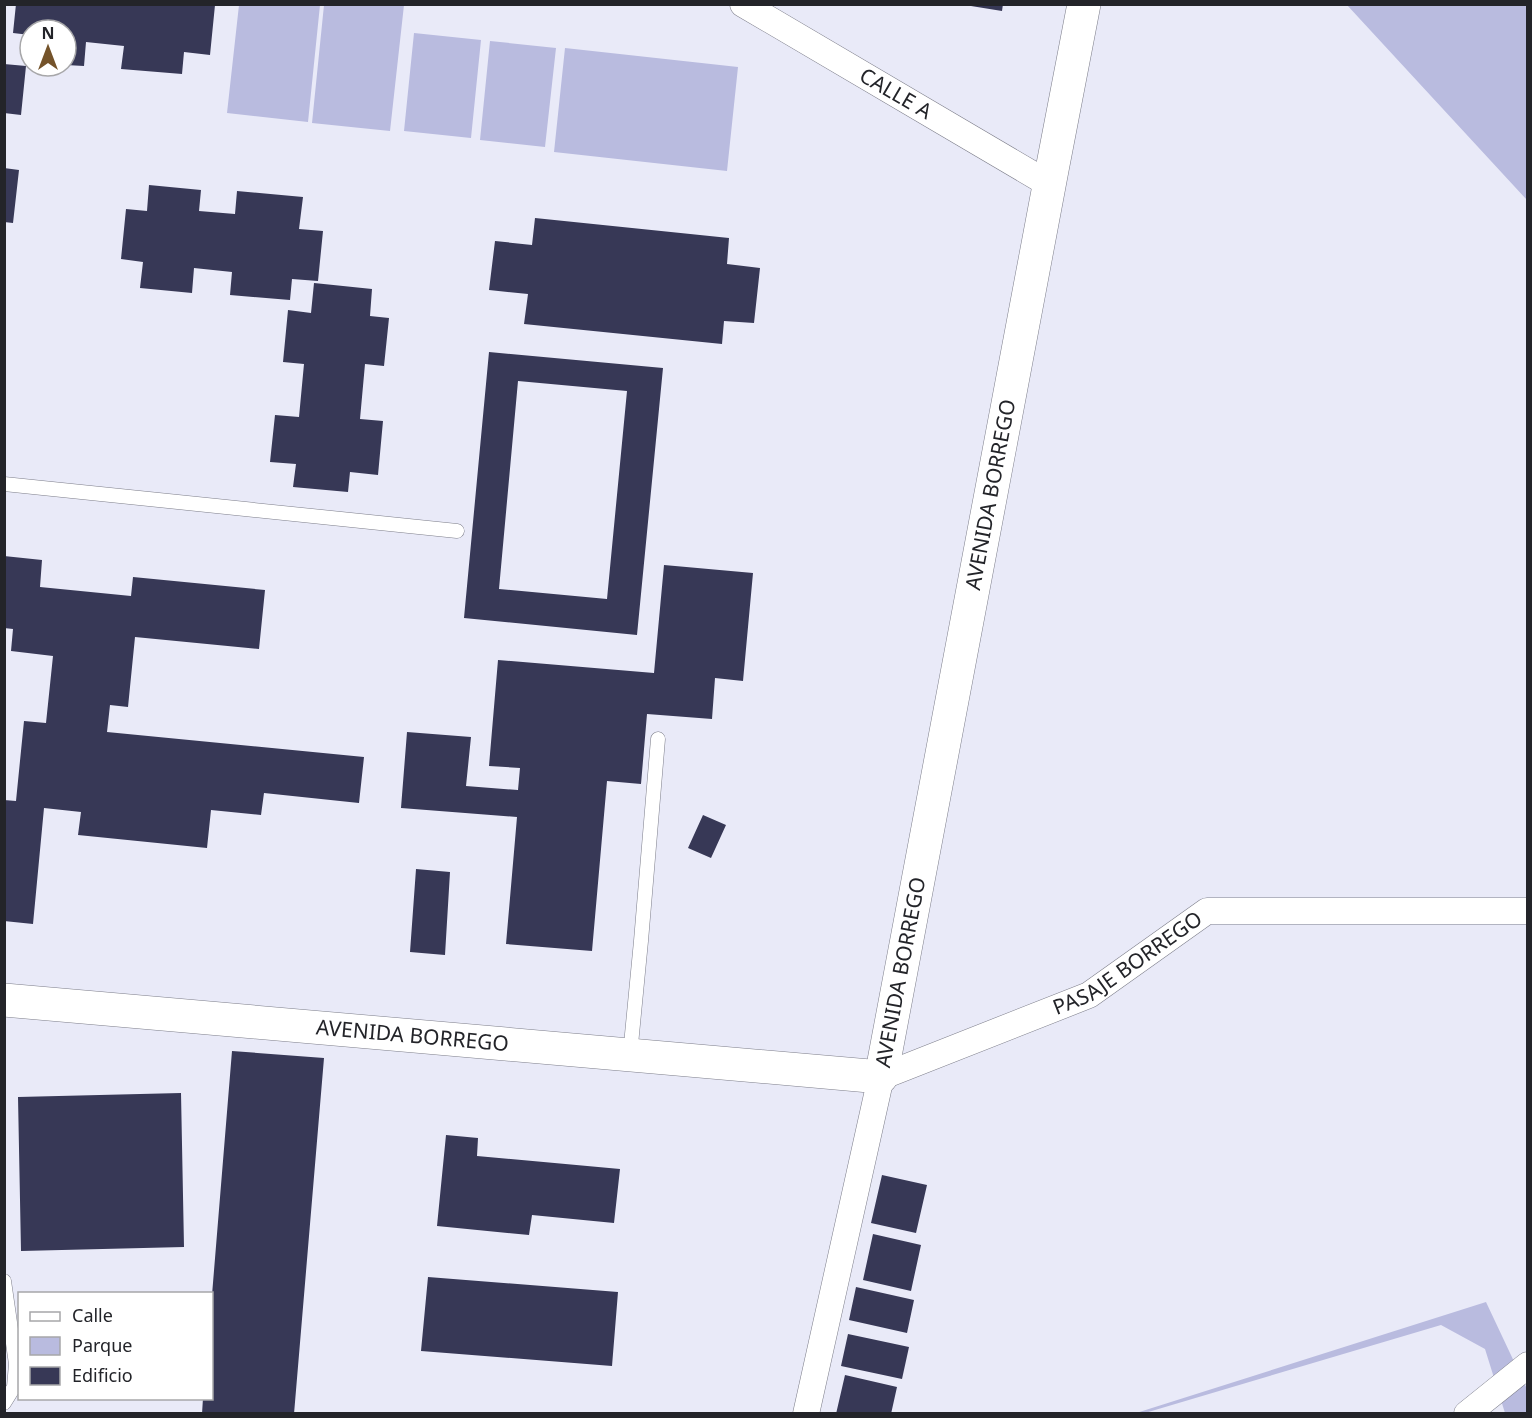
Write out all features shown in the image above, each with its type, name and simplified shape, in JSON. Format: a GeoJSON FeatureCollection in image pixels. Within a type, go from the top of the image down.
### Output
{"type":"FeatureCollection","features":[{"type":"Feature","properties":{"kind":"street","name":"CALLE A"},"geometry":{"type":"LineString","coordinates":[[743,4],[1049,184]]}},
{"type":"Feature","properties":{"kind":"street","name":"AVENIDA BORREGO"},"geometry":{"type":"LineString","coordinates":[[4,1000],[881,1077],[1084,4]]}},
{"type":"Feature","properties":{"kind":"street","name":"PASAJE BORREGO"},"geometry":{"type":"LineString","coordinates":[[881,1077],[1089,995],[1207,911],[1527,911]]}},
{"type":"Feature","properties":{"kind":"street"},"geometry":{"type":"LineString","coordinates":[[806,1413],[881,1077]]}},
{"type":"Feature","properties":{"kind":"street"},"geometry":{"type":"LineString","coordinates":[[1467,1413],[1527,1365]]}},
{"type":"Feature","properties":{"kind":"lane"},"geometry":{"type":"LineString","coordinates":[[4,484],[457,531]]}},
{"type":"Feature","properties":{"kind":"lane"},"geometry":{"type":"LineString","coordinates":[[630,1055],[658,739]]}},
{"type":"Feature","properties":{"kind":"lane"},"geometry":{"type":"LineString","coordinates":[[4,1281],[16,1364],[14,1387],[4,1403]]}},
{"type":"Feature","properties":{"kind":"green space"},"geometry":{"type":"Polygon","coordinates":[[[239,5],[320,5],[308,122],[227,113],[239,5]]]}},
{"type":"Feature","properties":{"kind":"green space"},"geometry":{"type":"Polygon","coordinates":[[[324,5],[404,5],[390,131],[312,123],[324,5]]]}},
{"type":"Feature","properties":{"kind":"green space"},"geometry":{"type":"Polygon","coordinates":[[[1347,5],[1527,5],[1527,200],[1347,5]]]}},
{"type":"Feature","properties":{"kind":"green space"},"geometry":{"type":"Polygon","coordinates":[[[414,33],[481,40],[471,138],[404,131],[414,33]]]}},
{"type":"Feature","properties":{"kind":"green space"},"geometry":{"type":"Polygon","coordinates":[[[490,41],[556,48],[545,147],[480,140],[490,41]]]}},
{"type":"Feature","properties":{"kind":"green space"},"geometry":{"type":"Polygon","coordinates":[[[565,48],[738,67],[727,171],[554,152],[565,48]]]}},
{"type":"Feature","properties":{"kind":"green space"},"geometry":{"type":"Polygon","coordinates":[[[1486,1302],[1527,1389],[1527,1413],[1505,1413],[1485,1349],[1441,1325],[1145,1413],[1133,1414],[1486,1302]]]}},
{"type":"Feature","properties":{"kind":"building"},"geometry":{"type":"Polygon","coordinates":[[[16,4],[215,5],[210,55],[184,52],[182,74],[121,69],[124,46],[86,42],[84,66],[78,66],[78,18],[18,18],[18,34],[13,33],[16,4]]]}},
{"type":"Feature","properties":{"kind":"building"},"geometry":{"type":"Polygon","coordinates":[[[971,4],[1003,4],[1002,11],[971,6],[971,4]]]}},
{"type":"Feature","properties":{"kind":"building"},"geometry":{"type":"Polygon","coordinates":[[[4,64],[18,65],[18,78],[25,78],[21,115],[4,113],[4,64]]]}},
{"type":"Feature","properties":{"kind":"building"},"geometry":{"type":"Polygon","coordinates":[[[4,168],[19,170],[13,223],[4,222],[4,168]]]}},
{"type":"Feature","properties":{"kind":"building"},"geometry":{"type":"Polygon","coordinates":[[[149,185],[201,190],[199,211],[235,214],[237,191],[303,197],[299,229],[323,231],[318,281],[292,279],[290,300],[230,295],[232,272],[194,268],[192,293],[140,288],[143,262],[121,259],[126,209],[147,211],[149,185]]]}},
{"type":"Feature","properties":{"kind":"building"},"geometry":{"type":"Polygon","coordinates":[[[535,218],[729,238],[727,264],[760,268],[754,323],[724,321],[722,344],[524,324],[528,294],[489,290],[495,241],[532,245],[535,218]]]}},
{"type":"Feature","properties":{"kind":"building"},"geometry":{"type":"Polygon","coordinates":[[[314,283],[372,289],[370,316],[389,318],[384,366],[365,364],[360,419],[383,421],[378,475],[350,472],[348,492],[293,487],[296,464],[270,462],[275,415],[299,417],[304,364],[283,362],[288,310],[311,313],[314,283]]]}},
{"type":"Feature","properties":{"kind":"building"},"geometry":{"type":"Polygon","coordinates":[[[489,352],[663,368],[637,635],[464,618],[489,352]],[[518,381],[499,589],[607,599],[627,391],[518,381]]]}},
{"type":"Feature","properties":{"kind":"building"},"geometry":{"type":"Polygon","coordinates":[[[4,556],[42,560],[40,587],[131,596],[133,577],[265,590],[259,649],[135,637],[128,707],[110,705],[107,732],[364,757],[359,803],[264,793],[261,815],[211,810],[207,848],[78,835],[81,812],[44,808],[33,924],[4,921],[4,800],[16,801],[24,721],[46,723],[53,656],[11,651],[13,629],[4,628],[4,556]]]}},
{"type":"Feature","properties":{"kind":"building"},"geometry":{"type":"Polygon","coordinates":[[[664,565],[753,573],[743,681],[715,678],[712,719],[647,714],[641,784],[607,781],[592,951],[506,944],[517,817],[401,808],[407,732],[471,737],[466,786],[518,790],[520,768],[489,766],[498,660],[654,673],[664,565]]]}},
{"type":"Feature","properties":{"kind":"building"},"geometry":{"type":"Polygon","coordinates":[[[703,815],[726,825],[711,858],[688,848],[703,815]]]}},
{"type":"Feature","properties":{"kind":"building"},"geometry":{"type":"Polygon","coordinates":[[[416,869],[450,872],[445,955],[410,952],[416,869]]]}},
{"type":"Feature","properties":{"kind":"building"},"geometry":{"type":"Polygon","coordinates":[[[232,1051],[324,1058],[294,1414],[202,1414],[203,1400],[213,1400],[212,1292],[232,1051]]]}},
{"type":"Feature","properties":{"kind":"building"},"geometry":{"type":"Polygon","coordinates":[[[181,1093],[184,1247],[21,1251],[18,1097],[181,1093]]]}},
{"type":"Feature","properties":{"kind":"building"},"geometry":{"type":"Polygon","coordinates":[[[446,1135],[478,1138],[477,1156],[620,1169],[614,1223],[532,1215],[529,1235],[437,1226],[446,1135]]]}},
{"type":"Feature","properties":{"kind":"building"},"geometry":{"type":"Polygon","coordinates":[[[882,1175],[927,1185],[916,1233],[871,1223],[882,1175]]]}},
{"type":"Feature","properties":{"kind":"building"},"geometry":{"type":"Polygon","coordinates":[[[873,1234],[921,1245],[911,1291],[863,1280],[873,1234]]]}},
{"type":"Feature","properties":{"kind":"building"},"geometry":{"type":"Polygon","coordinates":[[[428,1277],[618,1292],[612,1366],[421,1351],[428,1277]]]}},
{"type":"Feature","properties":{"kind":"building"},"geometry":{"type":"Polygon","coordinates":[[[856,1287],[914,1300],[907,1333],[849,1320],[856,1287]]]}},
{"type":"Feature","properties":{"kind":"building"},"geometry":{"type":"Polygon","coordinates":[[[848,1334],[909,1347],[902,1379],[841,1366],[848,1334]]]}},
{"type":"Feature","properties":{"kind":"building"},"geometry":{"type":"Polygon","coordinates":[[[845,1375],[897,1387],[891,1414],[836,1414],[845,1375]]]}}]}
